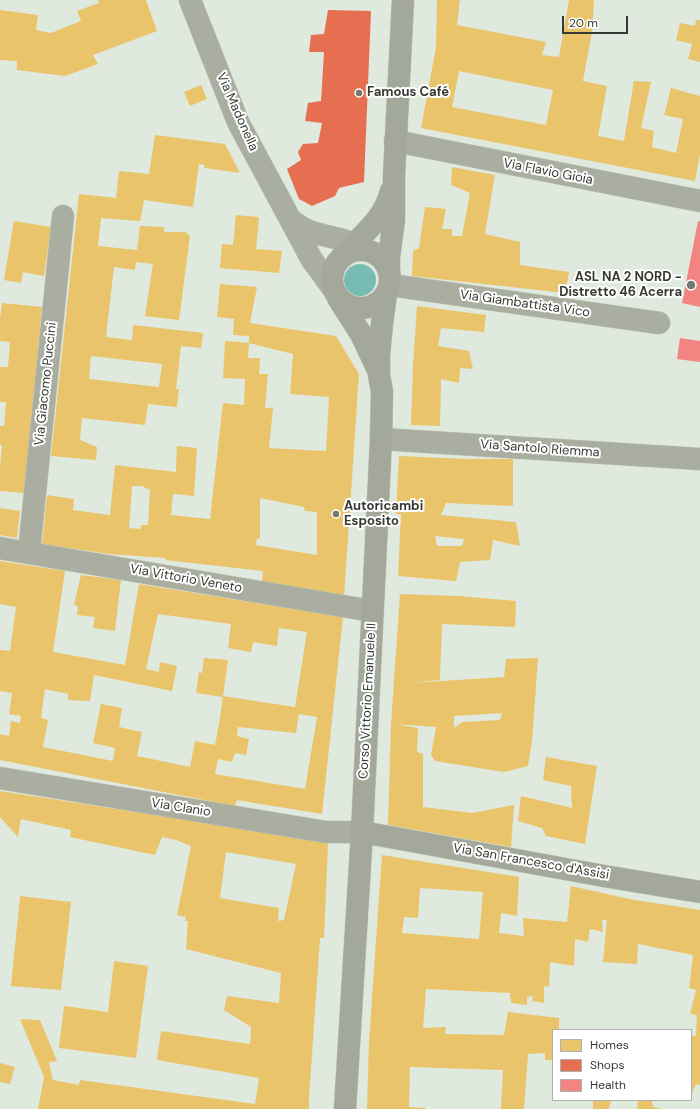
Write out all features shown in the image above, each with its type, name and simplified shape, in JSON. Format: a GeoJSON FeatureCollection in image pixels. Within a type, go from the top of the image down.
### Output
{"type":"FeatureCollection","features":[{"type":"Feature","properties":{"kind":"main road","name":"Corso Vittorio Emanuele II"},"geometry":{"type":"LineString","coordinates":[[345,1109],[362,832],[381,439],[382,392],[379,375],[380,340],[388,283],[389,257],[394,220],[395,141],[403,0]]}},
{"type":"Feature","properties":{"kind":"main road","name":"Corso Vittorio Emanuele II"},"geometry":{"type":"LineString","coordinates":[[336,294],[332,282],[332,273],[335,265],[353,250],[383,212],[387,205],[394,176]]}},
{"type":"Feature","properties":{"kind":"main road"},"geometry":{"type":"LineString","coordinates":[[336,294],[345,304],[353,308],[363,308],[380,302],[388,283],[385,263],[380,257],[373,252],[353,250]]}},
{"type":"Feature","properties":{"kind":"main road"},"geometry":{"type":"LineString","coordinates":[[336,294],[361,334],[372,356],[379,375]]}},
{"type":"Feature","properties":{"kind":"main road","name":"Via San Francesco d'Assisi"},"geometry":{"type":"LineString","coordinates":[[362,832],[700,892]]}},
{"type":"Feature","properties":{"kind":"street","name":"Via Madonella"},"geometry":{"type":"LineString","coordinates":[[190,0],[238,122],[312,260],[336,294]]}},
{"type":"Feature","properties":{"kind":"street","name":"Via Flavio Gioia"},"geometry":{"type":"LineString","coordinates":[[395,141],[700,201]]}},
{"type":"Feature","properties":{"kind":"street","name":"Via Giacomo Puccini"},"geometry":{"type":"LineString","coordinates":[[29,552],[63,216]]}},
{"type":"Feature","properties":{"kind":"street"},"geometry":{"type":"LineString","coordinates":[[291,220],[304,229],[336,238],[353,250]]}},
{"type":"Feature","properties":{"kind":"street","name":"Via Giambattista Vico"},"geometry":{"type":"LineString","coordinates":[[388,283],[660,323]]}},
{"type":"Feature","properties":{"kind":"street","name":"Via Santolo Riemma"},"geometry":{"type":"LineString","coordinates":[[381,439],[700,459]]}},
{"type":"Feature","properties":{"kind":"street","name":"Via Vittorio Veneto"},"geometry":{"type":"LineString","coordinates":[[0,548],[372,611]]}},
{"type":"Feature","properties":{"kind":"street","name":"Via Clanio"},"geometry":{"type":"LineString","coordinates":[[0,778],[326,832],[362,832]]}},
{"type":"Feature","properties":{"kind":"water"},"geometry":{"type":"Polygon","coordinates":[[[360,264],[366,265],[373,271],[376,280],[375,286],[369,293],[360,296],[354,295],[347,289],[344,280],[345,274],[351,267],[360,264]]]}},
{"type":"Feature","properties":{"kind":"building: Homes"},"geometry":{"type":"Polygon","coordinates":[[[98,0],[146,0],[157,31],[93,55],[98,64],[65,76],[17,70],[17,61],[0,60],[0,10],[38,15],[36,30],[51,33],[81,21],[77,11],[99,3],[98,0]]]}},
{"type":"Feature","properties":{"kind":"building: Homes"},"geometry":{"type":"Polygon","coordinates":[[[437,0],[460,0],[457,25],[546,42],[542,55],[559,57],[569,0],[594,0],[592,32],[583,81],[607,86],[598,136],[624,141],[634,81],[651,82],[641,128],[654,131],[652,147],[676,153],[683,119],[664,115],[671,88],[700,96],[700,154],[695,181],[421,128],[436,47],[437,0]],[[459,71],[452,107],[546,125],[553,90],[459,71]]]}},
{"type":"Feature","properties":{"kind":"building: Homes"},"geometry":{"type":"Polygon","coordinates":[[[696,20],[700,20],[700,62],[688,59],[692,44],[676,40],[680,23],[695,26],[696,20]]]}},
{"type":"Feature","properties":{"kind":"building: Homes"},"geometry":{"type":"Polygon","coordinates":[[[201,85],[207,99],[190,106],[184,92],[201,85]]]}},
{"type":"Feature","properties":{"kind":"building: Homes"},"geometry":{"type":"Polygon","coordinates":[[[155,135],[225,144],[240,173],[204,168],[205,165],[199,164],[193,207],[144,200],[140,221],[101,218],[98,246],[137,250],[140,226],[164,227],[164,232],[185,232],[190,236],[179,320],[145,316],[153,264],[136,262],[135,270],[114,267],[106,337],[132,340],[133,325],[203,333],[201,348],[181,346],[176,389],[179,389],[177,407],[148,404],[145,425],[82,418],[80,440],[97,447],[96,460],[51,456],[79,194],[116,198],[119,171],[149,174],[155,135]],[[91,356],[89,379],[159,387],[162,364],[91,356]]]}},
{"type":"Feature","properties":{"kind":"building: Homes"},"geometry":{"type":"Polygon","coordinates":[[[452,167],[495,175],[485,234],[520,242],[520,265],[569,272],[565,293],[412,276],[413,251],[419,248],[425,207],[446,209],[442,229],[452,229],[452,236],[462,236],[470,193],[451,185],[452,167]]]}},
{"type":"Feature","properties":{"kind":"building: Homes"},"geometry":{"type":"Polygon","coordinates":[[[236,215],[259,217],[256,249],[282,251],[279,273],[220,268],[222,244],[233,245],[236,215]]]}},
{"type":"Feature","properties":{"kind":"building: Homes"},"geometry":{"type":"Polygon","coordinates":[[[14,221],[51,227],[44,276],[23,272],[21,283],[4,280],[14,221]]]}},
{"type":"Feature","properties":{"kind":"building: Homes"},"geometry":{"type":"Polygon","coordinates":[[[220,284],[257,287],[250,323],[336,336],[359,374],[344,597],[262,581],[263,571],[165,560],[166,558],[108,554],[42,544],[47,495],[74,499],[73,510],[110,515],[115,465],[176,472],[177,446],[197,448],[194,496],[173,494],[171,515],[210,519],[223,403],[244,405],[245,379],[223,378],[225,341],[249,343],[249,336],[233,335],[234,319],[217,317],[220,284]],[[249,343],[248,358],[260,358],[259,374],[268,374],[265,408],[273,408],[269,448],[326,451],[329,397],[290,394],[293,354],[249,343]],[[132,486],[129,528],[141,529],[141,525],[148,525],[150,490],[142,486],[132,486]],[[260,498],[260,539],[257,538],[256,545],[317,555],[317,512],[305,511],[304,507],[260,498]]]}},
{"type":"Feature","properties":{"kind":"building: Homes"},"geometry":{"type":"Polygon","coordinates":[[[2,303],[42,307],[25,493],[0,491],[2,445],[0,445],[0,426],[4,426],[6,402],[0,402],[0,367],[8,367],[10,342],[0,341],[2,303]]]}},
{"type":"Feature","properties":{"kind":"building: Homes"},"geometry":{"type":"Polygon","coordinates":[[[417,306],[486,315],[484,332],[441,328],[438,346],[469,351],[473,369],[460,368],[459,383],[441,379],[440,426],[411,425],[417,306]]]}},
{"type":"Feature","properties":{"kind":"building: Homes"},"geometry":{"type":"Polygon","coordinates":[[[399,456],[467,459],[513,459],[513,506],[446,503],[441,515],[516,522],[520,546],[493,540],[490,560],[460,562],[456,581],[398,576],[401,514],[396,514],[399,456]],[[435,536],[437,546],[462,546],[464,539],[435,536]]]}},
{"type":"Feature","properties":{"kind":"building: Homes"},"geometry":{"type":"Polygon","coordinates":[[[0,508],[20,511],[17,538],[0,535],[0,508]]]}},
{"type":"Feature","properties":{"kind":"building: Homes"},"geometry":{"type":"Polygon","coordinates":[[[0,561],[65,571],[53,652],[125,665],[139,584],[343,617],[322,814],[237,800],[235,806],[0,760],[0,734],[9,736],[11,721],[20,723],[21,716],[9,714],[12,693],[0,691],[0,650],[10,651],[16,607],[0,604],[0,561]],[[158,614],[146,669],[159,672],[160,662],[177,666],[172,691],[94,675],[90,701],[68,700],[68,694],[45,689],[41,718],[48,720],[43,747],[113,761],[115,748],[93,743],[101,704],[122,708],[119,727],[142,732],[137,756],[190,767],[195,741],[215,745],[223,697],[196,693],[199,672],[202,673],[204,658],[228,660],[223,696],[295,707],[307,632],[279,628],[277,646],[253,642],[251,652],[228,648],[231,624],[158,614]],[[299,714],[296,733],[238,727],[237,736],[249,739],[246,755],[235,753],[232,762],[218,759],[215,774],[305,789],[317,717],[299,714]]]}},
{"type":"Feature","properties":{"kind":"building: Homes"},"geometry":{"type":"Polygon","coordinates":[[[81,575],[121,580],[115,631],[93,628],[95,617],[77,615],[78,606],[74,605],[81,575]]]}},
{"type":"Feature","properties":{"kind":"building: Homes"},"geometry":{"type":"Polygon","coordinates":[[[400,594],[458,596],[516,601],[515,627],[442,624],[440,680],[411,683],[504,677],[506,659],[538,658],[532,741],[528,766],[504,772],[435,761],[431,755],[436,727],[394,724],[418,728],[417,752],[423,754],[423,807],[472,813],[514,805],[511,847],[388,825],[391,724],[400,594]],[[502,713],[454,716],[454,728],[462,722],[500,720],[502,713]]]}},
{"type":"Feature","properties":{"kind":"building: Homes"},"geometry":{"type":"Polygon","coordinates":[[[546,757],[597,766],[585,844],[546,836],[542,828],[518,821],[521,796],[572,808],[571,786],[543,780],[546,757]]]}},
{"type":"Feature","properties":{"kind":"building: Homes"},"geometry":{"type":"Polygon","coordinates":[[[0,791],[328,843],[324,938],[320,938],[309,1109],[38,1109],[44,1077],[20,1019],[40,1020],[57,1061],[49,1062],[53,1080],[79,1085],[80,1080],[255,1104],[259,1078],[157,1060],[161,1031],[250,1044],[251,1027],[224,1010],[227,996],[279,1003],[281,973],[186,949],[188,921],[185,921],[186,917],[177,915],[191,846],[176,840],[162,837],[155,855],[70,837],[71,830],[21,819],[18,837],[0,817],[0,791]],[[226,852],[220,898],[279,908],[278,921],[284,920],[296,864],[226,852]]]}},
{"type":"Feature","properties":{"kind":"building: Homes"},"geometry":{"type":"Polygon","coordinates":[[[382,855],[519,877],[517,916],[501,913],[499,933],[524,936],[523,918],[567,922],[571,886],[634,900],[700,910],[700,1085],[696,1084],[692,1093],[692,1035],[696,1036],[697,1015],[690,1014],[696,990],[689,988],[693,955],[638,944],[637,964],[603,962],[607,920],[602,920],[603,932],[590,929],[588,942],[575,939],[574,966],[550,962],[549,987],[544,986],[544,1003],[532,1001],[533,996],[527,997],[527,1005],[511,1003],[510,993],[426,989],[423,1028],[446,1027],[445,1034],[504,1035],[508,1012],[559,1018],[559,1029],[552,1029],[552,1060],[545,1060],[545,1053],[528,1054],[524,1109],[501,1109],[503,1070],[410,1067],[409,1107],[426,1109],[367,1109],[369,1041],[382,855]],[[420,888],[418,918],[404,917],[402,933],[479,939],[483,892],[420,888]]]}},
{"type":"Feature","properties":{"kind":"building: Homes"},"geometry":{"type":"Polygon","coordinates":[[[20,896],[71,902],[61,990],[11,986],[20,896]]]}},
{"type":"Feature","properties":{"kind":"building: Homes"},"geometry":{"type":"Polygon","coordinates":[[[114,961],[148,966],[136,1058],[59,1048],[64,1006],[108,1012],[114,961]]]}},
{"type":"Feature","properties":{"kind":"building: Homes"},"geometry":{"type":"Polygon","coordinates":[[[0,1063],[15,1067],[10,1084],[0,1082],[0,1063]]]}},
{"type":"Feature","properties":{"kind":"building: Homes"},"geometry":{"type":"Polygon","coordinates":[[[593,1101],[611,1101],[609,1109],[593,1109],[593,1101]]]}},
{"type":"Feature","properties":{"kind":"building: Homes"},"geometry":{"type":"Polygon","coordinates":[[[638,1101],[652,1101],[653,1107],[663,1109],[637,1109],[638,1101]]]}},
{"type":"Feature","properties":{"kind":"building: Shops"},"geometry":{"type":"Polygon","coordinates":[[[328,10],[371,11],[364,182],[339,188],[335,196],[312,206],[299,199],[287,169],[301,160],[298,152],[303,144],[318,143],[322,123],[305,121],[308,103],[321,101],[324,52],[309,52],[311,35],[324,34],[328,10]]]}},
{"type":"Feature","properties":{"kind":"building: Health"},"geometry":{"type":"Polygon","coordinates":[[[698,221],[700,221],[700,307],[682,303],[698,221]]]}},
{"type":"Feature","properties":{"kind":"building: Health"},"geometry":{"type":"Polygon","coordinates":[[[680,338],[700,341],[700,362],[677,359],[680,338]]]}},
{"type":"Feature","properties":{"kind":"place","name":"Famous Café"},"geometry":{"type":"Point","coordinates":[359,93]}},
{"type":"Feature","properties":{"kind":"place","name":"ASL NA 2 NORD - Distretto 46 Acerra"},"geometry":{"type":"Point","coordinates":[691,285]}},
{"type":"Feature","properties":{"kind":"place","name":"Autoricambi Esposito"},"geometry":{"type":"Point","coordinates":[336,514]}}]}
